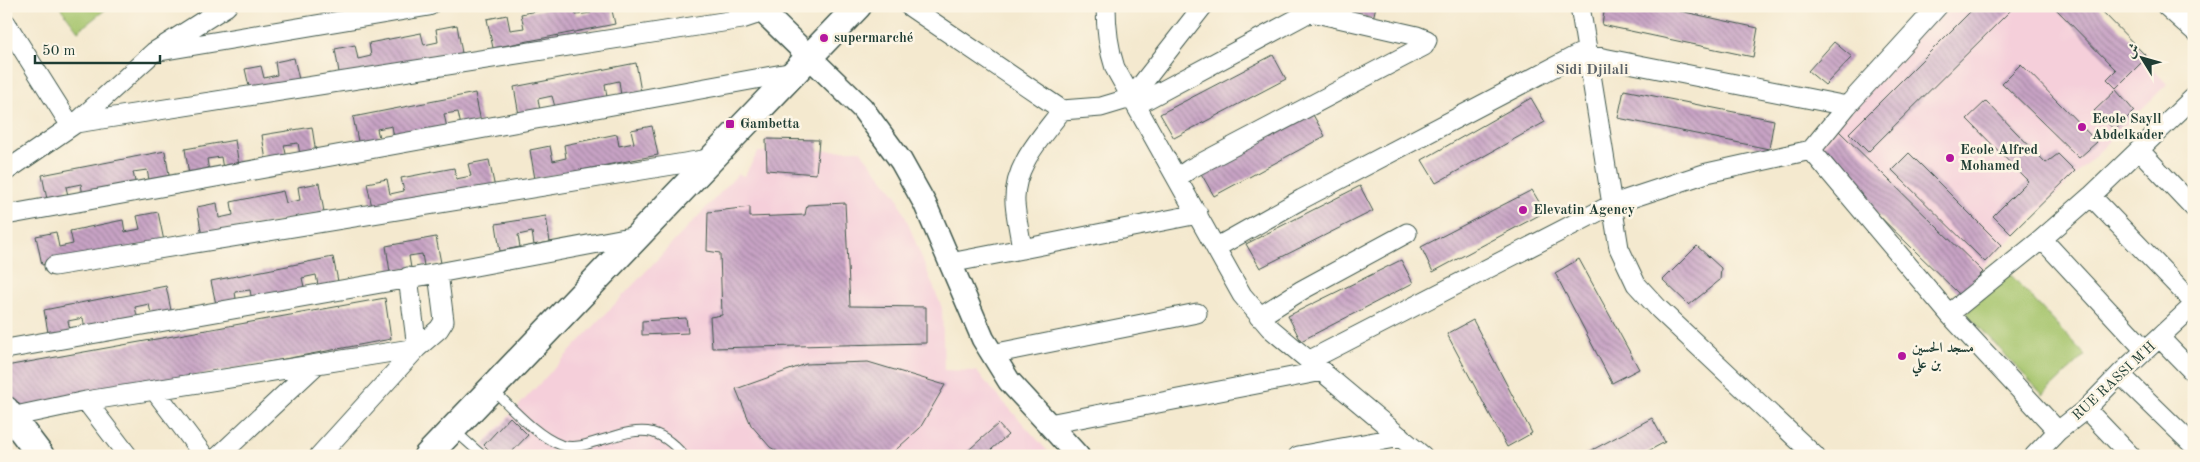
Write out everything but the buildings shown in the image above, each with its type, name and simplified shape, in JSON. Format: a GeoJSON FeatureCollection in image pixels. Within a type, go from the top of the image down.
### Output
{"type":"FeatureCollection","features":[{"type":"Feature","properties":{"kind":"main road"},"geometry":{"type":"LineString","coordinates":[[427,456],[858,6]]}},
{"type":"Feature","properties":{"kind":"main road"},"geometry":{"type":"LineString","coordinates":[[8,413],[41,456]]}},
{"type":"Feature","properties":{"kind":"street"},"geometry":{"type":"LineString","coordinates":[[6,171],[74,125],[154,52],[227,6]]}},
{"type":"Feature","properties":{"kind":"street"},"geometry":{"type":"LineString","coordinates":[[154,52],[429,6]]}},
{"type":"Feature","properties":{"kind":"street"},"geometry":{"type":"LineString","coordinates":[[909,6],[1062,110],[1101,107],[1133,101],[1306,14],[1316,14],[1417,36],[1427,40],[1424,46],[1190,169],[1177,178]]}},
{"type":"Feature","properties":{"kind":"street"},"geometry":{"type":"LineString","coordinates":[[1106,6],[1108,49],[1114,68],[1217,247],[1242,295],[1259,317],[1423,456]]}},
{"type":"Feature","properties":{"kind":"street"},"geometry":{"type":"LineString","coordinates":[[1133,101],[1203,6]]}},
{"type":"Feature","properties":{"kind":"street"},"geometry":{"type":"LineString","coordinates":[[1580,6],[1619,248],[1636,284],[1659,309],[1815,456]]}},
{"type":"Feature","properties":{"kind":"street"},"geometry":{"type":"LineString","coordinates":[[1049,424],[1317,365],[1613,204],[1707,173],[1811,150],[1847,106],[1938,6]]}},
{"type":"Feature","properties":{"kind":"street"},"geometry":{"type":"LineString","coordinates":[[2166,6],[2194,31]]}},
{"type":"Feature","properties":{"kind":"street"},"geometry":{"type":"LineString","coordinates":[[74,125],[732,21],[760,9],[802,65],[862,108],[902,161],[925,204],[983,339],[1009,381],[1078,456]]}},
{"type":"Feature","properties":{"kind":"street"},"geometry":{"type":"LineString","coordinates":[[6,23],[74,125]]}},
{"type":"Feature","properties":{"kind":"street"},"geometry":{"type":"LineString","coordinates":[[1217,247],[1579,54],[1847,106]]}},
{"type":"Feature","properties":{"kind":"street"},"geometry":{"type":"LineString","coordinates":[[6,215],[802,65]]}},
{"type":"Feature","properties":{"kind":"street"},"geometry":{"type":"LineString","coordinates":[[1948,314],[2042,239],[2191,106]]}},
{"type":"Feature","properties":{"kind":"street"},"geometry":{"type":"LineString","coordinates":[[1022,250],[1015,201],[1018,177],[1027,157],[1062,110]]}},
{"type":"Feature","properties":{"kind":"street"},"geometry":{"type":"LineString","coordinates":[[1811,150],[1948,314],[2058,432]]}},
{"type":"Feature","properties":{"kind":"street"},"geometry":{"type":"LineString","coordinates":[[2140,151],[2194,208]]}},
{"type":"Feature","properties":{"kind":"street"},"geometry":{"type":"LineString","coordinates":[[54,266],[710,159]]}},
{"type":"Feature","properties":{"kind":"street"},"geometry":{"type":"LineString","coordinates":[[2091,196],[2194,304]]}},
{"type":"Feature","properties":{"kind":"street"},"geometry":{"type":"LineString","coordinates":[[950,263],[1198,214]]}},
{"type":"Feature","properties":{"kind":"street"},"geometry":{"type":"LineString","coordinates":[[1259,317],[1302,290],[1407,233]]}},
{"type":"Feature","properties":{"kind":"street"},"geometry":{"type":"LineString","coordinates":[[6,349],[636,236]]}},
{"type":"Feature","properties":{"kind":"street"},"geometry":{"type":"LineString","coordinates":[[2042,239],[2145,350]]}},
{"type":"Feature","properties":{"kind":"street"},"geometry":{"type":"LineString","coordinates":[[319,456],[417,348],[442,325],[438,273]]}},
{"type":"Feature","properties":{"kind":"street"},"geometry":{"type":"LineString","coordinates":[[408,277],[417,348]]}},
{"type":"Feature","properties":{"kind":"street","name":"RUE RASSI M'H"},"geometry":{"type":"LineString","coordinates":[[2037,455],[2058,432],[2086,409],[2194,304]]}},
{"type":"Feature","properties":{"kind":"street"},"geometry":{"type":"LineString","coordinates":[[992,354],[1197,313]]}},
{"type":"Feature","properties":{"kind":"street"},"geometry":{"type":"LineString","coordinates":[[2160,338],[2194,372]]}},
{"type":"Feature","properties":{"kind":"street"},"geometry":{"type":"LineString","coordinates":[[8,413],[417,348]]}},
{"type":"Feature","properties":{"kind":"street"},"geometry":{"type":"LineString","coordinates":[[219,456],[317,364]]}},
{"type":"Feature","properties":{"kind":"street"},"geometry":{"type":"LineString","coordinates":[[2120,374],[2194,446]]}},
{"type":"Feature","properties":{"kind":"street"},"geometry":{"type":"LineString","coordinates":[[155,391],[204,456]]}},
{"type":"Feature","properties":{"kind":"street"},"geometry":{"type":"LineString","coordinates":[[86,401],[128,456]]}},
{"type":"Feature","properties":{"kind":"street"},"geometry":{"type":"LineString","coordinates":[[2086,409],[2131,456]]}},
{"type":"Feature","properties":{"kind":"street"},"geometry":{"type":"LineString","coordinates":[[1298,456],[1338,452],[1401,437]]}},
{"type":"Feature","properties":{"kind":"lane"},"geometry":{"type":"LineString","coordinates":[[491,388],[546,437],[562,445],[586,444],[637,431],[649,431],[661,434],[667,438],[684,456]]}},
{"type":"Feature","properties":{"kind":"lane"},"geometry":{"type":"LineString","coordinates":[[453,428],[483,456]]}},
{"type":"Feature","properties":{"kind":"shaded area","name":"Ecole Alfred Mohamed"},"geometry":{"type":"Polygon","coordinates":[[[1942,6],[2093,6],[2167,84],[1960,290],[1818,146],[1942,6]]]}},
{"type":"Feature","properties":{"kind":"shaded area"},"geometry":{"type":"Polygon","coordinates":[[[860,150],[897,196],[942,308],[944,370],[976,371],[1052,456],[471,456],[738,174],[744,176],[758,152],[860,150]]]}},
{"type":"Feature","properties":{"kind":"green space"},"geometry":{"type":"Polygon","coordinates":[[[59,6],[110,6],[78,31],[59,6]]]}},
{"type":"Feature","properties":{"kind":"green space"},"geometry":{"type":"Polygon","coordinates":[[[2009,273],[2085,355],[2043,395],[1966,313],[2009,273]]]}},
{"type":"Feature","properties":{"kind":"place","name":"supermarché"},"geometry":{"type":"Point","coordinates":[824,38]}},
{"type":"Feature","properties":{"kind":"place","name":"Gambetta"},"geometry":{"type":"Point","coordinates":[730,124]}},
{"type":"Feature","properties":{"kind":"place","name":"Ecole Sayll Abdelkader"},"geometry":{"type":"Point","coordinates":[2082,127]}},
{"type":"Feature","properties":{"kind":"place","name":"Ecole Alfred Mohamed"},"geometry":{"type":"Point","coordinates":[1950,158]}},
{"type":"Feature","properties":{"kind":"place","name":"Elevatin Agency"},"geometry":{"type":"Point","coordinates":[1523,210]}},
{"type":"Feature","properties":{"kind":"place","name":"مسجد الحسين بن علي"},"geometry":{"type":"Point","coordinates":[1902,356]}},
{"type":"Feature","properties":{"kind":"district","name":"Sidi Djilali"},"geometry":{"type":"Point","coordinates":[1592,70]}}]}
